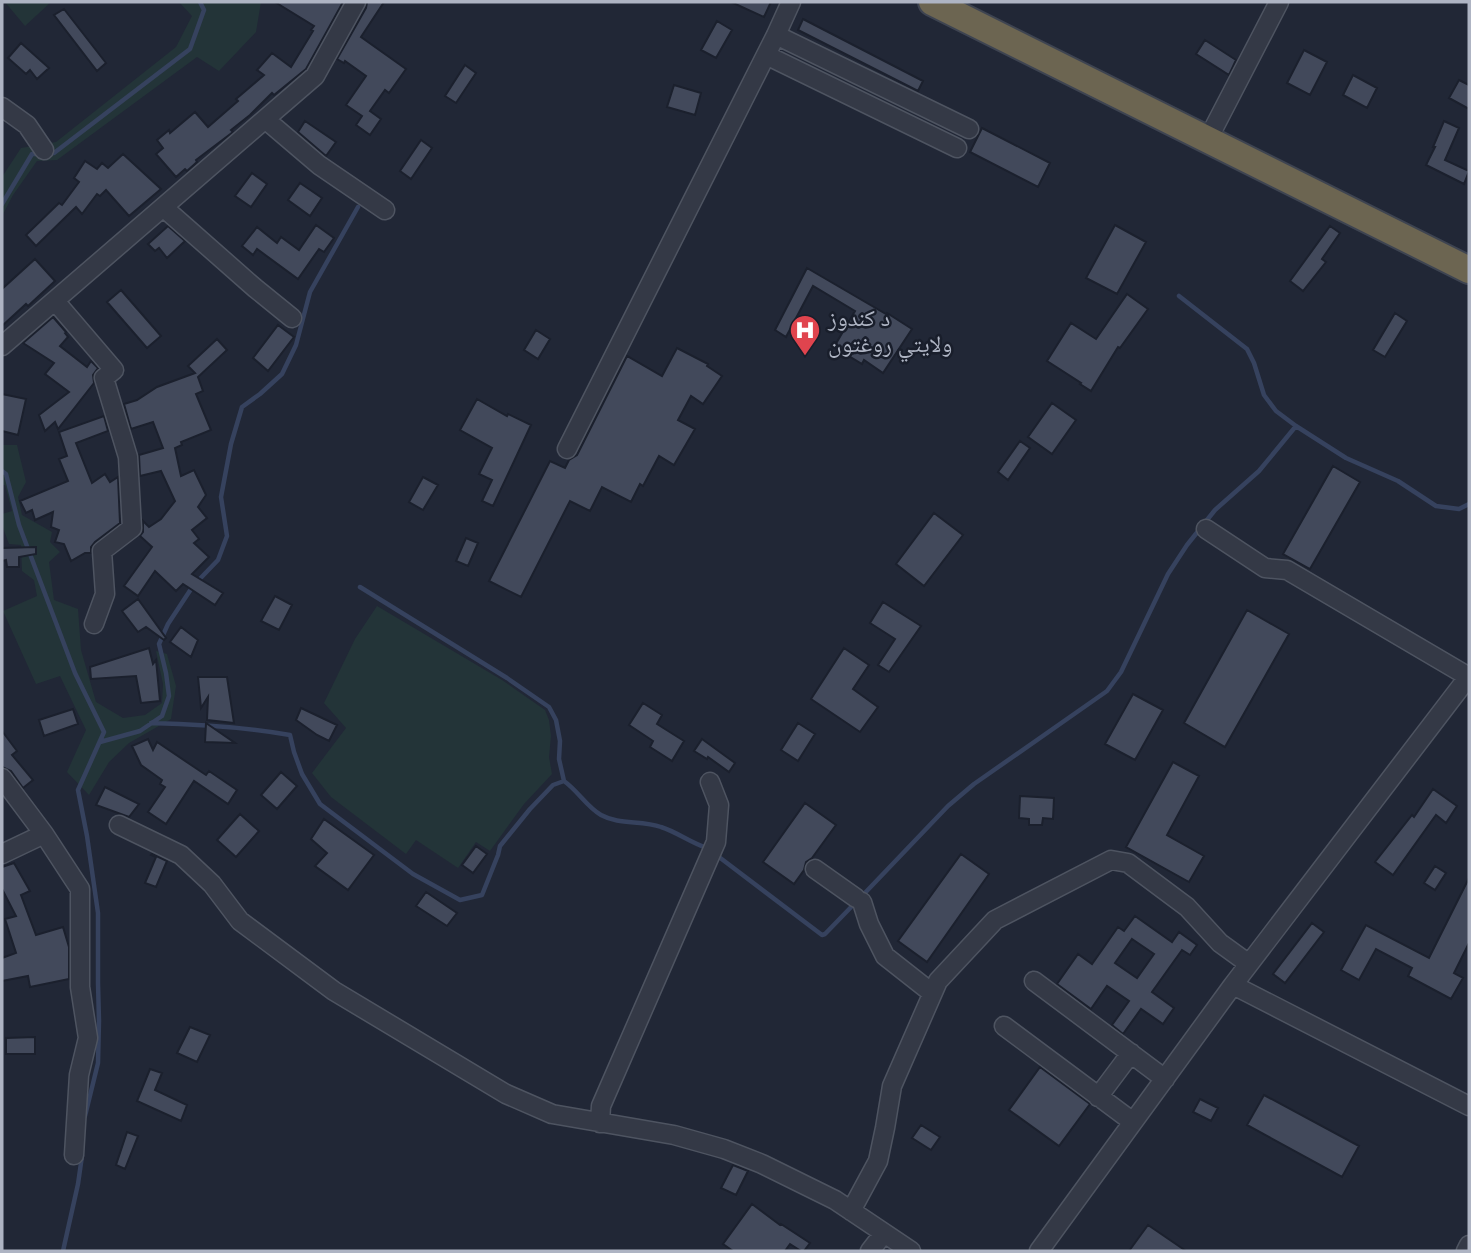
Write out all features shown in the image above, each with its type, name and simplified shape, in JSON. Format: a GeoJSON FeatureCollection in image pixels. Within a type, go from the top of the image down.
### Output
{"type":"FeatureCollection","features":[{"type":"Feature","properties":{"kind":"highway"},"geometry":{"type":"LineString","coordinates":[[932,2],[1469,270]]}},
{"type":"Feature","properties":{"kind":"street"},"geometry":{"type":"LineString","coordinates":[[2,346],[315,76],[356,2]]}},
{"type":"Feature","properties":{"kind":"street"},"geometry":{"type":"LineString","coordinates":[[567,449],[791,2]]}},
{"type":"Feature","properties":{"kind":"street"},"geometry":{"type":"LineString","coordinates":[[1207,141],[1279,2]]}},
{"type":"Feature","properties":{"kind":"street"},"geometry":{"type":"LineString","coordinates":[[776,36],[970,129]]}},
{"type":"Feature","properties":{"kind":"street"},"geometry":{"type":"LineString","coordinates":[[766,55],[957,148]]}},
{"type":"Feature","properties":{"kind":"street"},"geometry":{"type":"LineString","coordinates":[[2,107],[27,125],[44,150]]}},
{"type":"Feature","properties":{"kind":"street"},"geometry":{"type":"LineString","coordinates":[[265,119],[319,165],[385,210]]}},
{"type":"Feature","properties":{"kind":"street"},"geometry":{"type":"LineString","coordinates":[[163,207],[292,318]]}},
{"type":"Feature","properties":{"kind":"street"},"geometry":{"type":"LineString","coordinates":[[55,300],[114,370],[104,378],[128,457],[132,528],[102,551],[105,594],[94,624]]}},
{"type":"Feature","properties":{"kind":"street"},"geometry":{"type":"LineString","coordinates":[[1039,1251],[1233,985],[1469,677],[1287,569],[1265,568],[1206,529]]}},
{"type":"Feature","properties":{"kind":"street"},"geometry":{"type":"LineString","coordinates":[[2,778],[44,834],[80,889],[80,987],[88,1038],[79,1075],[74,1155]]}},
{"type":"Feature","properties":{"kind":"street"},"geometry":{"type":"LineString","coordinates":[[600,1123],[601,1107],[716,842],[719,805],[710,782]]}},
{"type":"Feature","properties":{"kind":"street"},"geometry":{"type":"LineString","coordinates":[[119,825],[181,855],[212,884],[240,921],[334,991],[506,1094],[552,1114],[674,1135],[762,1164],[835,1200],[911,1251]]}},
{"type":"Feature","properties":{"kind":"street"},"geometry":{"type":"LineString","coordinates":[[2,853],[44,834]]}},
{"type":"Feature","properties":{"kind":"street"},"geometry":{"type":"LineString","coordinates":[[851,1211],[878,1161],[892,1086],[932,993],[938,981],[995,920],[1111,860],[1128,863],[1187,907],[1220,943],[1249,964]]}},
{"type":"Feature","properties":{"kind":"street"},"geometry":{"type":"LineString","coordinates":[[815,869],[859,900],[885,956],[932,993]]}},
{"type":"Feature","properties":{"kind":"street"},"geometry":{"type":"LineString","coordinates":[[1034,981],[1165,1079]]}},
{"type":"Feature","properties":{"kind":"street"},"geometry":{"type":"LineString","coordinates":[[1233,985],[1469,1107]]}},
{"type":"Feature","properties":{"kind":"street"},"geometry":{"type":"LineString","coordinates":[[1004,1026],[1133,1122]]}},
{"type":"Feature","properties":{"kind":"street"},"geometry":{"type":"LineString","coordinates":[[1098,1097],[1130,1053]]}},
{"type":"Feature","properties":{"kind":"street"},"geometry":{"type":"LineString","coordinates":[[870,1251],[884,1233]]}},
{"type":"Feature","properties":{"kind":"street"},"geometry":{"type":"LineString","coordinates":[[1466,1251],[1469,1245]]}},
{"type":"Feature","properties":{"kind":"shaded area"},"geometry":{"type":"Polygon","coordinates":[[[5,2],[51,2],[25,26],[5,2]]]}},
{"type":"Feature","properties":{"kind":"shaded area"},"geometry":{"type":"Polygon","coordinates":[[[179,2],[261,2],[256,32],[219,71],[197,57],[57,160],[37,161],[2,216],[2,177],[21,148],[56,142],[176,47],[192,16],[179,2]]]}},
{"type":"Feature","properties":{"kind":"shaded area"},"geometry":{"type":"Polygon","coordinates":[[[2,445],[17,445],[26,482],[18,497],[22,515],[52,532],[50,542],[60,552],[49,562],[54,600],[78,609],[81,650],[96,702],[123,718],[145,715],[162,703],[163,684],[156,651],[167,654],[176,686],[171,719],[129,743],[109,762],[89,795],[67,772],[86,730],[60,676],[36,684],[3,611],[37,596],[34,580],[22,571],[21,545],[9,544],[2,525],[2,514],[12,511],[5,485],[2,485],[2,445]]]}},
{"type":"Feature","properties":{"kind":"shaded area"},"geometry":{"type":"Polygon","coordinates":[[[377,606],[502,680],[545,710],[549,720],[552,774],[524,804],[490,851],[476,842],[458,868],[416,840],[406,854],[331,797],[312,773],[346,728],[324,703],[355,639],[377,606]]]}},
{"type":"Feature","properties":{"kind":"building"},"geometry":{"type":"Polygon","coordinates":[[[275,2],[343,2],[306,69],[274,95],[272,93],[231,130],[233,132],[196,160],[187,171],[185,169],[176,177],[156,154],[163,148],[157,140],[195,112],[208,127],[264,75],[257,70],[272,53],[291,67],[313,31],[311,30],[314,26],[275,2]]]}},
{"type":"Feature","properties":{"kind":"building"},"geometry":{"type":"Polygon","coordinates":[[[367,2],[384,2],[361,37],[406,69],[389,93],[385,90],[370,111],[381,119],[370,135],[356,125],[362,116],[346,105],[366,76],[345,61],[344,63],[337,59],[367,2]]]}},
{"type":"Feature","properties":{"kind":"building"},"geometry":{"type":"Polygon","coordinates":[[[731,2],[771,2],[764,17],[731,2]]]}},
{"type":"Feature","properties":{"kind":"building"},"geometry":{"type":"Polygon","coordinates":[[[64,9],[106,63],[97,71],[54,15],[64,9]]]}},
{"type":"Feature","properties":{"kind":"building"},"geometry":{"type":"Polygon","coordinates":[[[803,19],[923,81],[918,91],[798,30],[803,19]]]}},
{"type":"Feature","properties":{"kind":"building"},"geometry":{"type":"Polygon","coordinates":[[[717,21],[732,30],[716,58],[701,50],[717,21]]]}},
{"type":"Feature","properties":{"kind":"building"},"geometry":{"type":"Polygon","coordinates":[[[1205,40],[1236,60],[1229,75],[1196,54],[1205,40]]]}},
{"type":"Feature","properties":{"kind":"building"},"geometry":{"type":"Polygon","coordinates":[[[21,43],[49,68],[37,79],[30,70],[26,74],[8,58],[21,43]]]}},
{"type":"Feature","properties":{"kind":"building"},"geometry":{"type":"Polygon","coordinates":[[[1304,50],[1327,62],[1310,95],[1287,83],[1304,50]]]}},
{"type":"Feature","properties":{"kind":"building"},"geometry":{"type":"Polygon","coordinates":[[[465,65],[476,73],[456,103],[445,96],[465,65]]]}},
{"type":"Feature","properties":{"kind":"building"},"geometry":{"type":"Polygon","coordinates":[[[1353,75],[1377,88],[1367,108],[1343,95],[1353,75]]]}},
{"type":"Feature","properties":{"kind":"building"},"geometry":{"type":"Polygon","coordinates":[[[1459,80],[1469,85],[1469,109],[1449,98],[1459,80]]]}},
{"type":"Feature","properties":{"kind":"building"},"geometry":{"type":"Polygon","coordinates":[[[674,85],[701,93],[695,115],[667,107],[674,85]]]}},
{"type":"Feature","properties":{"kind":"building"},"geometry":{"type":"Polygon","coordinates":[[[305,121],[336,142],[326,156],[298,132],[305,121]]]}},
{"type":"Feature","properties":{"kind":"building"},"geometry":{"type":"Polygon","coordinates":[[[1444,121],[1459,128],[1445,160],[1469,171],[1464,184],[1426,165],[1444,121]]]}},
{"type":"Feature","properties":{"kind":"building"},"geometry":{"type":"Polygon","coordinates":[[[982,128],[1050,163],[1038,187],[970,152],[982,128]]]}},
{"type":"Feature","properties":{"kind":"building"},"geometry":{"type":"Polygon","coordinates":[[[421,140],[432,148],[411,179],[400,171],[421,140]]]}},
{"type":"Feature","properties":{"kind":"building"},"geometry":{"type":"Polygon","coordinates":[[[123,154],[161,189],[129,216],[106,190],[100,196],[97,194],[82,214],[76,207],[36,246],[26,235],[59,203],[62,205],[79,182],[74,178],[85,161],[97,169],[102,163],[108,168],[123,154]]]}},
{"type":"Feature","properties":{"kind":"building"},"geometry":{"type":"Polygon","coordinates":[[[252,173],[267,184],[251,207],[235,196],[252,173]]]}},
{"type":"Feature","properties":{"kind":"building"},"geometry":{"type":"Polygon","coordinates":[[[300,183],[322,198],[310,216],[288,200],[300,183]]]}},
{"type":"Feature","properties":{"kind":"building"},"geometry":{"type":"Polygon","coordinates":[[[316,225],[334,238],[324,252],[319,249],[298,279],[257,249],[253,255],[242,246],[257,227],[277,243],[281,237],[299,250],[316,225]]]}},
{"type":"Feature","properties":{"kind":"building"},"geometry":{"type":"Polygon","coordinates":[[[1115,225],[1146,242],[1117,294],[1086,278],[1115,225]]]}},
{"type":"Feature","properties":{"kind":"building"},"geometry":{"type":"Polygon","coordinates":[[[168,226],[185,241],[167,258],[159,248],[155,251],[148,244],[168,226]]]}},
{"type":"Feature","properties":{"kind":"building"},"geometry":{"type":"Polygon","coordinates":[[[1330,226],[1340,233],[1322,259],[1326,262],[1303,291],[1290,281],[1330,226]]]}},
{"type":"Feature","properties":{"kind":"building"},"geometry":{"type":"Polygon","coordinates":[[[35,259],[55,281],[2,326],[2,289],[35,259]]]}},
{"type":"Feature","properties":{"kind":"building"},"geometry":{"type":"Polygon","coordinates":[[[807,268],[912,329],[883,373],[864,360],[862,364],[834,347],[855,311],[813,286],[786,337],[775,330],[807,268]]]}},
{"type":"Feature","properties":{"kind":"building"},"geometry":{"type":"Polygon","coordinates":[[[121,290],[161,336],[147,348],[107,302],[121,290]]]}},
{"type":"Feature","properties":{"kind":"building"},"geometry":{"type":"Polygon","coordinates":[[[1127,294],[1148,309],[1120,348],[1118,347],[1091,391],[1047,361],[1071,323],[1096,339],[1127,294]]]}},
{"type":"Feature","properties":{"kind":"building"},"geometry":{"type":"Polygon","coordinates":[[[1395,313],[1407,321],[1385,357],[1373,350],[1395,313]]]}},
{"type":"Feature","properties":{"kind":"building"},"geometry":{"type":"Polygon","coordinates":[[[53,317],[68,337],[60,346],[87,367],[91,361],[98,368],[93,375],[94,383],[58,429],[55,422],[45,431],[39,415],[69,392],[45,374],[54,363],[23,343],[53,317]]]}},
{"type":"Feature","properties":{"kind":"building"},"geometry":{"type":"Polygon","coordinates":[[[278,325],[294,337],[268,371],[253,358],[278,325]]]}},
{"type":"Feature","properties":{"kind":"building"},"geometry":{"type":"Polygon","coordinates":[[[536,330],[550,339],[538,359],[524,350],[536,330]]]}},
{"type":"Feature","properties":{"kind":"building"},"geometry":{"type":"Polygon","coordinates":[[[217,339],[227,350],[198,377],[203,391],[196,394],[211,430],[181,442],[182,445],[175,448],[181,476],[194,470],[206,495],[198,507],[207,518],[192,530],[199,539],[194,543],[209,557],[192,574],[223,593],[215,605],[183,584],[176,591],[155,571],[138,596],[124,586],[152,547],[140,536],[143,532],[143,521],[149,527],[161,519],[175,501],[161,471],[140,476],[139,455],[163,448],[153,422],[131,429],[124,404],[137,400],[157,387],[195,373],[188,366],[217,339]]]}},
{"type":"Feature","properties":{"kind":"building"},"geometry":{"type":"Polygon","coordinates":[[[677,348],[708,364],[707,366],[722,376],[703,404],[691,396],[678,420],[695,429],[674,465],[659,456],[631,502],[602,487],[590,511],[570,501],[521,597],[489,581],[550,461],[565,468],[569,460],[577,455],[627,356],[662,376],[677,348]]]}},
{"type":"Feature","properties":{"kind":"building"},"geometry":{"type":"Polygon","coordinates":[[[2,394],[26,399],[18,435],[2,431],[2,394]]]}},
{"type":"Feature","properties":{"kind":"building"},"geometry":{"type":"Polygon","coordinates":[[[477,399],[507,416],[508,414],[531,425],[493,506],[482,501],[492,480],[479,474],[492,448],[460,430],[477,399]]]}},
{"type":"Feature","properties":{"kind":"building"},"geometry":{"type":"Polygon","coordinates":[[[1052,403],[1076,420],[1052,454],[1028,437],[1052,403]]]}},
{"type":"Feature","properties":{"kind":"building"},"geometry":{"type":"Polygon","coordinates":[[[104,416],[108,431],[76,443],[92,483],[105,474],[110,482],[118,477],[120,523],[95,542],[91,553],[85,553],[71,561],[64,544],[55,542],[59,530],[51,527],[53,512],[35,520],[32,510],[26,513],[20,501],[68,481],[59,459],[67,456],[59,432],[104,416]]]}},
{"type":"Feature","properties":{"kind":"building"},"geometry":{"type":"Polygon","coordinates":[[[1020,441],[1030,448],[1008,480],[998,472],[1020,441]]]}},
{"type":"Feature","properties":{"kind":"building"},"geometry":{"type":"Polygon","coordinates":[[[1333,466],[1360,482],[1310,569],[1283,554],[1333,466]]]}},
{"type":"Feature","properties":{"kind":"building"},"geometry":{"type":"Polygon","coordinates":[[[423,477],[438,485],[423,510],[409,502],[423,477]]]}},
{"type":"Feature","properties":{"kind":"building"},"geometry":{"type":"Polygon","coordinates":[[[934,513],[963,535],[924,586],[896,564],[934,513]]]}},
{"type":"Feature","properties":{"kind":"building"},"geometry":{"type":"Polygon","coordinates":[[[466,538],[478,543],[468,566],[456,561],[466,538]]]}},
{"type":"Feature","properties":{"kind":"building"},"geometry":{"type":"Polygon","coordinates":[[[36,547],[36,554],[19,557],[19,567],[7,567],[6,560],[2,561],[2,548],[36,547]]]}},
{"type":"Feature","properties":{"kind":"building"},"geometry":{"type":"Polygon","coordinates":[[[275,596],[292,605],[279,630],[261,621],[275,596]]]}},
{"type":"Feature","properties":{"kind":"building"},"geometry":{"type":"Polygon","coordinates":[[[138,599],[166,638],[164,640],[146,627],[138,632],[122,611],[138,599]]]}},
{"type":"Feature","properties":{"kind":"building"},"geometry":{"type":"Polygon","coordinates":[[[883,602],[921,626],[889,672],[878,665],[895,639],[870,623],[883,602]]]}},
{"type":"Feature","properties":{"kind":"building"},"geometry":{"type":"Polygon","coordinates":[[[1247,610],[1289,634],[1225,747],[1184,723],[1247,610]]]}},
{"type":"Feature","properties":{"kind":"building"},"geometry":{"type":"Polygon","coordinates":[[[181,627],[198,640],[191,657],[170,642],[181,627]]]}},
{"type":"Feature","properties":{"kind":"building"},"geometry":{"type":"Polygon","coordinates":[[[149,648],[153,664],[156,660],[160,701],[141,703],[136,676],[91,679],[90,667],[149,648]]]}},
{"type":"Feature","properties":{"kind":"building"},"geometry":{"type":"Polygon","coordinates":[[[844,648],[869,665],[853,689],[878,707],[860,732],[811,699],[844,648]]]}},
{"type":"Feature","properties":{"kind":"building"},"geometry":{"type":"Polygon","coordinates":[[[198,677],[227,677],[234,723],[207,720],[208,697],[201,708],[198,677]]]}},
{"type":"Feature","properties":{"kind":"building"},"geometry":{"type":"Polygon","coordinates":[[[1133,694],[1163,710],[1135,760],[1105,744],[1133,694]]]}},
{"type":"Feature","properties":{"kind":"building"},"geometry":{"type":"Polygon","coordinates":[[[643,703],[662,715],[657,724],[684,741],[672,761],[650,747],[653,741],[629,725],[643,703]]]}},
{"type":"Feature","properties":{"kind":"building"},"geometry":{"type":"Polygon","coordinates":[[[301,708],[337,725],[329,741],[296,720],[301,708]]]}},
{"type":"Feature","properties":{"kind":"building"},"geometry":{"type":"Polygon","coordinates":[[[73,709],[78,724],[44,736],[39,720],[73,709]]]}},
{"type":"Feature","properties":{"kind":"building"},"geometry":{"type":"Polygon","coordinates":[[[206,723],[235,743],[205,742],[206,723]]]}},
{"type":"Feature","properties":{"kind":"building"},"geometry":{"type":"Polygon","coordinates":[[[798,723],[815,734],[798,761],[781,750],[798,723]]]}},
{"type":"Feature","properties":{"kind":"building"},"geometry":{"type":"Polygon","coordinates":[[[2,731],[17,751],[12,755],[33,780],[23,788],[11,771],[2,767],[2,731]]]}},
{"type":"Feature","properties":{"kind":"building"},"geometry":{"type":"Polygon","coordinates":[[[148,739],[153,750],[157,742],[206,775],[209,771],[237,790],[228,804],[194,781],[166,824],[148,812],[165,787],[160,784],[162,780],[141,765],[132,746],[148,739]]]}},
{"type":"Feature","properties":{"kind":"building"},"geometry":{"type":"Polygon","coordinates":[[[702,739],[735,763],[729,772],[694,751],[702,739]]]}},
{"type":"Feature","properties":{"kind":"building"},"geometry":{"type":"Polygon","coordinates":[[[1173,762],[1199,776],[1167,835],[1204,856],[1189,882],[1126,847],[1173,762]]]}},
{"type":"Feature","properties":{"kind":"building"},"geometry":{"type":"Polygon","coordinates":[[[281,772],[297,786],[277,809],[261,795],[281,772]]]}},
{"type":"Feature","properties":{"kind":"building"},"geometry":{"type":"Polygon","coordinates":[[[105,787],[139,804],[129,817],[96,805],[105,787]]]}},
{"type":"Feature","properties":{"kind":"building"},"geometry":{"type":"Polygon","coordinates":[[[1433,789],[1457,806],[1446,823],[1436,815],[1393,875],[1375,862],[1412,815],[1414,817],[1433,789]]]}},
{"type":"Feature","properties":{"kind":"building"},"geometry":{"type":"Polygon","coordinates":[[[1020,796],[1054,798],[1053,819],[1043,818],[1042,825],[1029,825],[1029,819],[1019,818],[1020,796]]]}},
{"type":"Feature","properties":{"kind":"building"},"geometry":{"type":"Polygon","coordinates":[[[805,803],[836,825],[812,858],[806,862],[794,884],[763,862],[805,803]]]}},
{"type":"Feature","properties":{"kind":"building"},"geometry":{"type":"Polygon","coordinates":[[[240,814],[259,831],[236,857],[217,840],[240,814]]]}},
{"type":"Feature","properties":{"kind":"building"},"geometry":{"type":"Polygon","coordinates":[[[324,819],[374,855],[348,890],[315,866],[327,853],[311,839],[324,819]]]}},
{"type":"Feature","properties":{"kind":"building"},"geometry":{"type":"Polygon","coordinates":[[[476,846],[487,854],[473,873],[462,865],[476,846]]]}},
{"type":"Feature","properties":{"kind":"building"},"geometry":{"type":"Polygon","coordinates":[[[152,854],[167,861],[156,887],[145,883],[156,857],[152,854]]]}},
{"type":"Feature","properties":{"kind":"building"},"geometry":{"type":"Polygon","coordinates":[[[961,854],[989,874],[927,962],[898,941],[961,854]]]}},
{"type":"Feature","properties":{"kind":"building"},"geometry":{"type":"Polygon","coordinates":[[[14,863],[30,891],[21,895],[36,935],[63,927],[69,947],[69,979],[30,987],[28,976],[2,981],[2,958],[16,953],[5,919],[16,916],[2,889],[2,867],[14,863]]]}},
{"type":"Feature","properties":{"kind":"building"},"geometry":{"type":"Polygon","coordinates":[[[1435,866],[1446,873],[1435,890],[1424,883],[1435,866]]]}},
{"type":"Feature","properties":{"kind":"building"},"geometry":{"type":"Polygon","coordinates":[[[1469,878],[1469,943],[1454,973],[1463,978],[1451,999],[1408,976],[1412,968],[1376,949],[1359,980],[1341,970],[1366,925],[1429,958],[1469,878]]]}},
{"type":"Feature","properties":{"kind":"building"},"geometry":{"type":"Polygon","coordinates":[[[426,892],[457,913],[447,926],[416,906],[426,892]]]}},
{"type":"Feature","properties":{"kind":"building"},"geometry":{"type":"Polygon","coordinates":[[[1135,916],[1172,942],[1179,932],[1197,945],[1190,955],[1182,950],[1152,992],[1174,1008],[1163,1024],[1141,1009],[1123,1034],[1112,1025],[1129,1001],[1107,986],[1091,1009],[1057,984],[1078,954],[1092,964],[1118,927],[1124,931],[1135,916]],[[1132,939],[1115,963],[1137,978],[1154,954],[1132,939]]]}},
{"type":"Feature","properties":{"kind":"building"},"geometry":{"type":"Polygon","coordinates":[[[1312,923],[1324,932],[1285,983],[1273,974],[1312,923]]]}},
{"type":"Feature","properties":{"kind":"building"},"geometry":{"type":"Polygon","coordinates":[[[190,1027],[210,1035],[197,1062],[177,1053],[190,1027]]]}},
{"type":"Feature","properties":{"kind":"building"},"geometry":{"type":"Polygon","coordinates":[[[35,1037],[35,1054],[6,1054],[6,1038],[35,1037]]]}},
{"type":"Feature","properties":{"kind":"building"},"geometry":{"type":"Polygon","coordinates":[[[1040,1067],[1090,1104],[1059,1146],[1009,1110],[1040,1067]]]}},
{"type":"Feature","properties":{"kind":"building"},"geometry":{"type":"Polygon","coordinates":[[[150,1069],[162,1073],[155,1090],[187,1105],[181,1121],[137,1101],[150,1069]]]}},
{"type":"Feature","properties":{"kind":"building"},"geometry":{"type":"Polygon","coordinates":[[[1264,1095],[1359,1146],[1342,1177],[1247,1125],[1264,1095]]]}},
{"type":"Feature","properties":{"kind":"building"},"geometry":{"type":"Polygon","coordinates":[[[1200,1099],[1218,1108],[1211,1121],[1193,1112],[1200,1099]]]}},
{"type":"Feature","properties":{"kind":"building"},"geometry":{"type":"Polygon","coordinates":[[[921,1125],[940,1137],[931,1150],[912,1138],[921,1125]]]}},
{"type":"Feature","properties":{"kind":"building"},"geometry":{"type":"Polygon","coordinates":[[[127,1132],[138,1136],[125,1169],[116,1165],[127,1132]]]}},
{"type":"Feature","properties":{"kind":"building"},"geometry":{"type":"Polygon","coordinates":[[[733,1165],[748,1171],[736,1195],[721,1188],[733,1165]]]}},
{"type":"Feature","properties":{"kind":"building"},"geometry":{"type":"Polygon","coordinates":[[[752,1204],[810,1243],[804,1251],[790,1244],[785,1251],[733,1251],[723,1244],[752,1204]]]}},
{"type":"Feature","properties":{"kind":"building"},"geometry":{"type":"Polygon","coordinates":[[[1148,1225],[1186,1251],[1129,1251],[1148,1225]]]}},
{"type":"Feature","properties":{"kind":"waterway"},"geometry":{"type":"LineString","coordinates":[[48,154],[54,153],[190,49],[204,10],[200,2]]}},
{"type":"Feature","properties":{"kind":"waterway"},"geometry":{"type":"LineString","coordinates":[[2,204],[32,154],[39,154]]}},
{"type":"Feature","properties":{"kind":"waterway"},"geometry":{"type":"LineString","coordinates":[[100,742],[140,731],[162,716],[169,696],[159,644],[168,624],[193,586],[218,560],[227,536],[221,497],[231,444],[242,407],[282,374],[296,345],[310,292],[358,207]]}},
{"type":"Feature","properties":{"kind":"waterway"},"geometry":{"type":"LineString","coordinates":[[1179,296],[1247,349],[1264,395],[1276,411],[1296,426],[1346,458],[1398,481],[1436,506],[1459,509],[1469,504]]}},
{"type":"Feature","properties":{"kind":"waterway"},"geometry":{"type":"LineString","coordinates":[[862,896],[948,806],[974,784],[1107,691],[1121,672],[1168,574],[1187,545],[1215,510],[1259,471],[1296,426]]}},
{"type":"Feature","properties":{"kind":"waterway"},"geometry":{"type":"LineString","coordinates":[[2,471],[6,474],[19,525],[75,673],[104,732],[78,790],[98,913],[98,1063],[85,1116]]}},
{"type":"Feature","properties":{"kind":"waterway"},"geometry":{"type":"LineString","coordinates":[[360,587],[549,707],[556,720],[564,781]]}},
{"type":"Feature","properties":{"kind":"waterway"},"geometry":{"type":"LineString","coordinates":[[151,723],[220,726],[290,735],[302,774],[320,804],[413,874],[460,900],[482,895],[500,846],[553,785],[564,781],[601,815],[615,820],[661,827],[707,848]]}},
{"type":"Feature","properties":{"kind":"waterway"},"geometry":{"type":"LineString","coordinates":[[719,857],[822,935],[856,902]]}},
{"type":"Feature","properties":{"kind":"waterway"},"geometry":{"type":"LineString","coordinates":[[63,1251],[82,1156]]}},
{"type":"Feature","properties":{"kind":"place","name":"د کندوز ولایتي روغتون"},"geometry":{"type":"Point","coordinates":[805,357]}}]}
